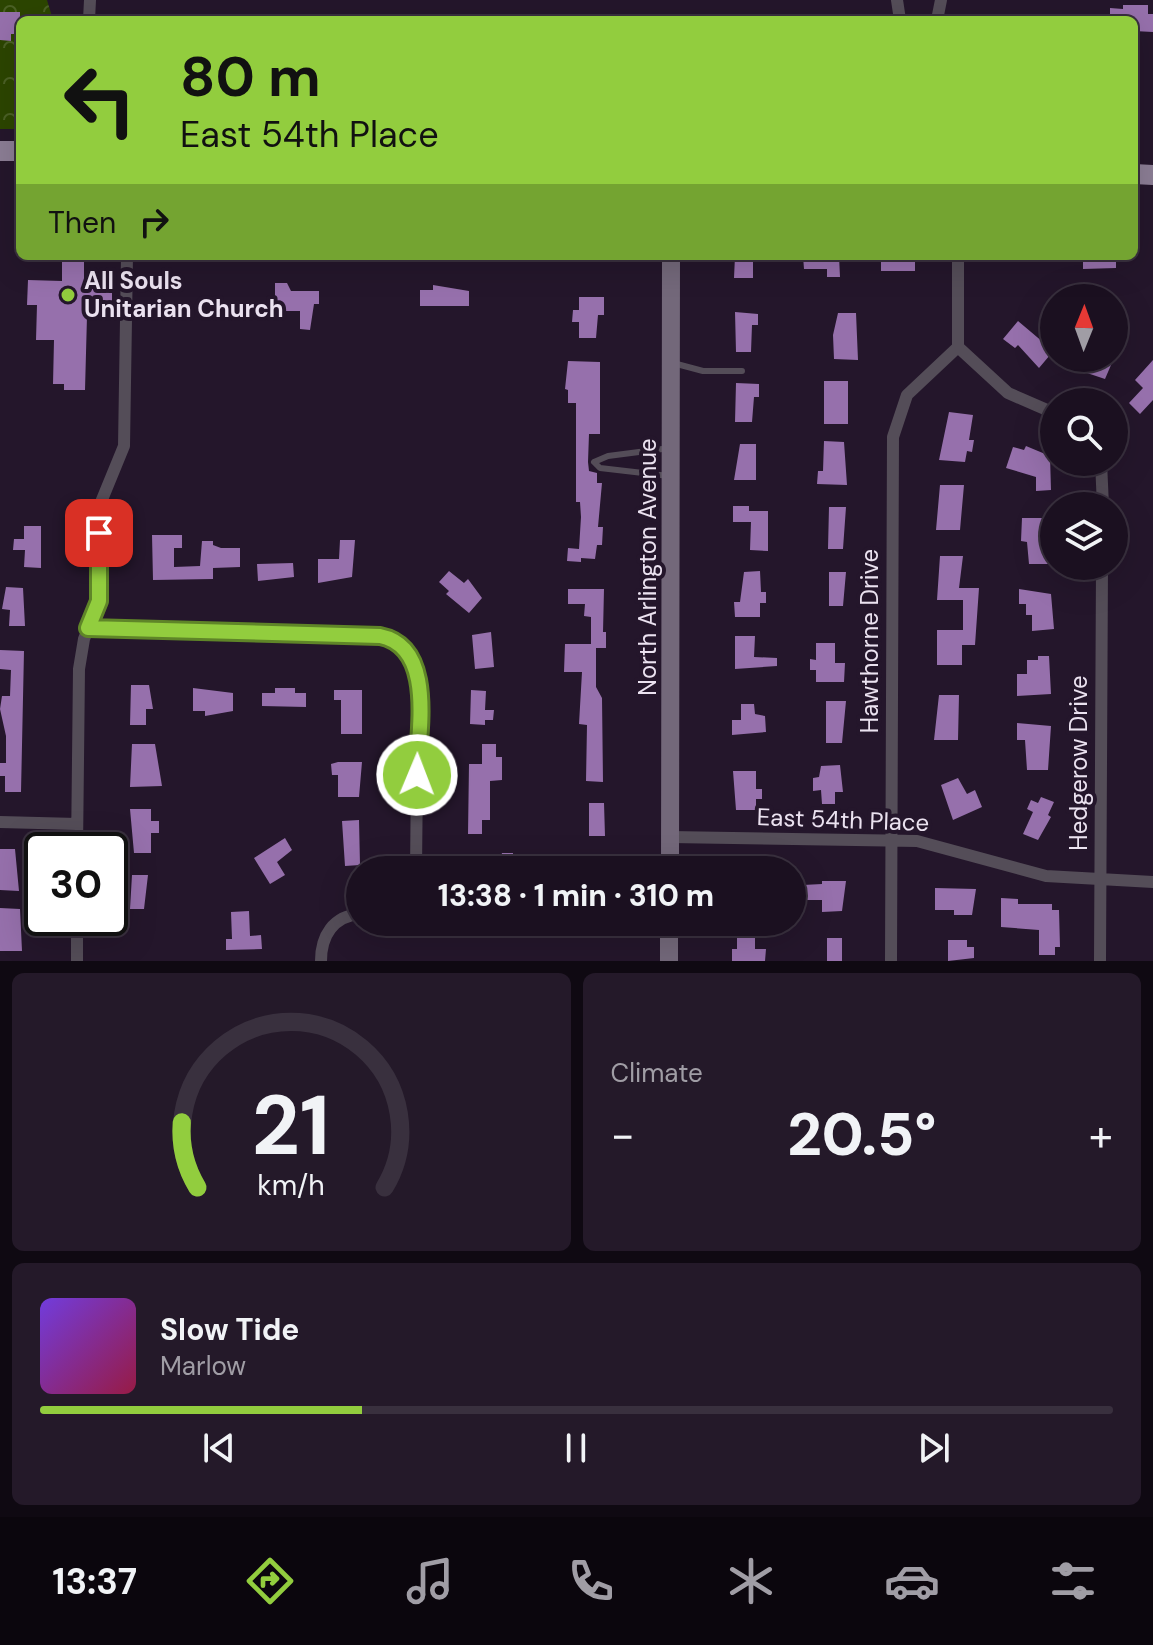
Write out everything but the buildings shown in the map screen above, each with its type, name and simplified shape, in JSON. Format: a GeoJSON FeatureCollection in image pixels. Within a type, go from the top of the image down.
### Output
{"type":"FeatureCollection","features":[{"type":"Feature","properties":{"kind":"main road","name":"North Arlington Avenue"},"geometry":{"type":"LineString","coordinates":[[670,856],[673,260]]}},
{"type":"Feature","properties":{"kind":"main road"},"geometry":{"type":"LineString","coordinates":[[669,936],[669,961]]}},
{"type":"Feature","properties":{"kind":"street"},"geometry":{"type":"LineString","coordinates":[[77,832],[79,669],[88,628],[99,601],[99,507],[124,446],[127,260]]}},
{"type":"Feature","properties":{"kind":"street"},"geometry":{"type":"LineString","coordinates":[[958,260],[958,347],[1008,393],[1040,407]]}},
{"type":"Feature","properties":{"kind":"street","name":"Hawthorne Drive"},"geometry":{"type":"LineString","coordinates":[[891,961],[893,437],[897,416],[910,391],[958,347]]}},
{"type":"Feature","properties":{"kind":"street","name":"Hedgerow Drive"},"geometry":{"type":"LineString","coordinates":[[1100,961],[1102,580]]}},
{"type":"Feature","properties":{"kind":"street"},"geometry":{"type":"LineString","coordinates":[[88,628],[380,636],[404,646],[414,660],[418,676],[416,856]]}},
{"type":"Feature","properties":{"kind":"street"},"geometry":{"type":"LineString","coordinates":[[0,822],[77,824]]}},
{"type":"Feature","properties":{"kind":"street","name":"East 54th Place"},"geometry":{"type":"LineString","coordinates":[[670,837],[932,844],[1046,876],[1153,882]]}},
{"type":"Feature","properties":{"kind":"street"},"geometry":{"type":"LineString","coordinates":[[321,961],[323,942],[331,927],[346,918]]}},
{"type":"Feature","properties":{"kind":"street"},"geometry":{"type":"LineString","coordinates":[[77,936],[77,961]]}},
{"type":"Feature","properties":{"kind":"lane"},"geometry":{"type":"LineString","coordinates":[[673,363],[703,371],[742,371]]}},
{"type":"Feature","properties":{"kind":"lane"},"geometry":{"type":"LineString","coordinates":[[672,448],[608,456],[594,462],[600,468],[672,476]]}},
{"type":"Feature","properties":{"kind":"green space"},"geometry":{"type":"Polygon","coordinates":[[[0,0],[47,0],[52,16],[16,16],[16,129],[0,129],[0,0]]]}},
{"type":"Feature","properties":{"kind":"place","name":"All Souls Unitarian Church"},"geometry":{"type":"Point","coordinates":[68,295]}},
{"type":"Feature","properties":{"kind":"route"},"geometry":{"type":"LineString","coordinates":[[99,533],[99,601],[88,628],[380,636],[400,643],[416,663],[418,676],[417,775]]}}]}
